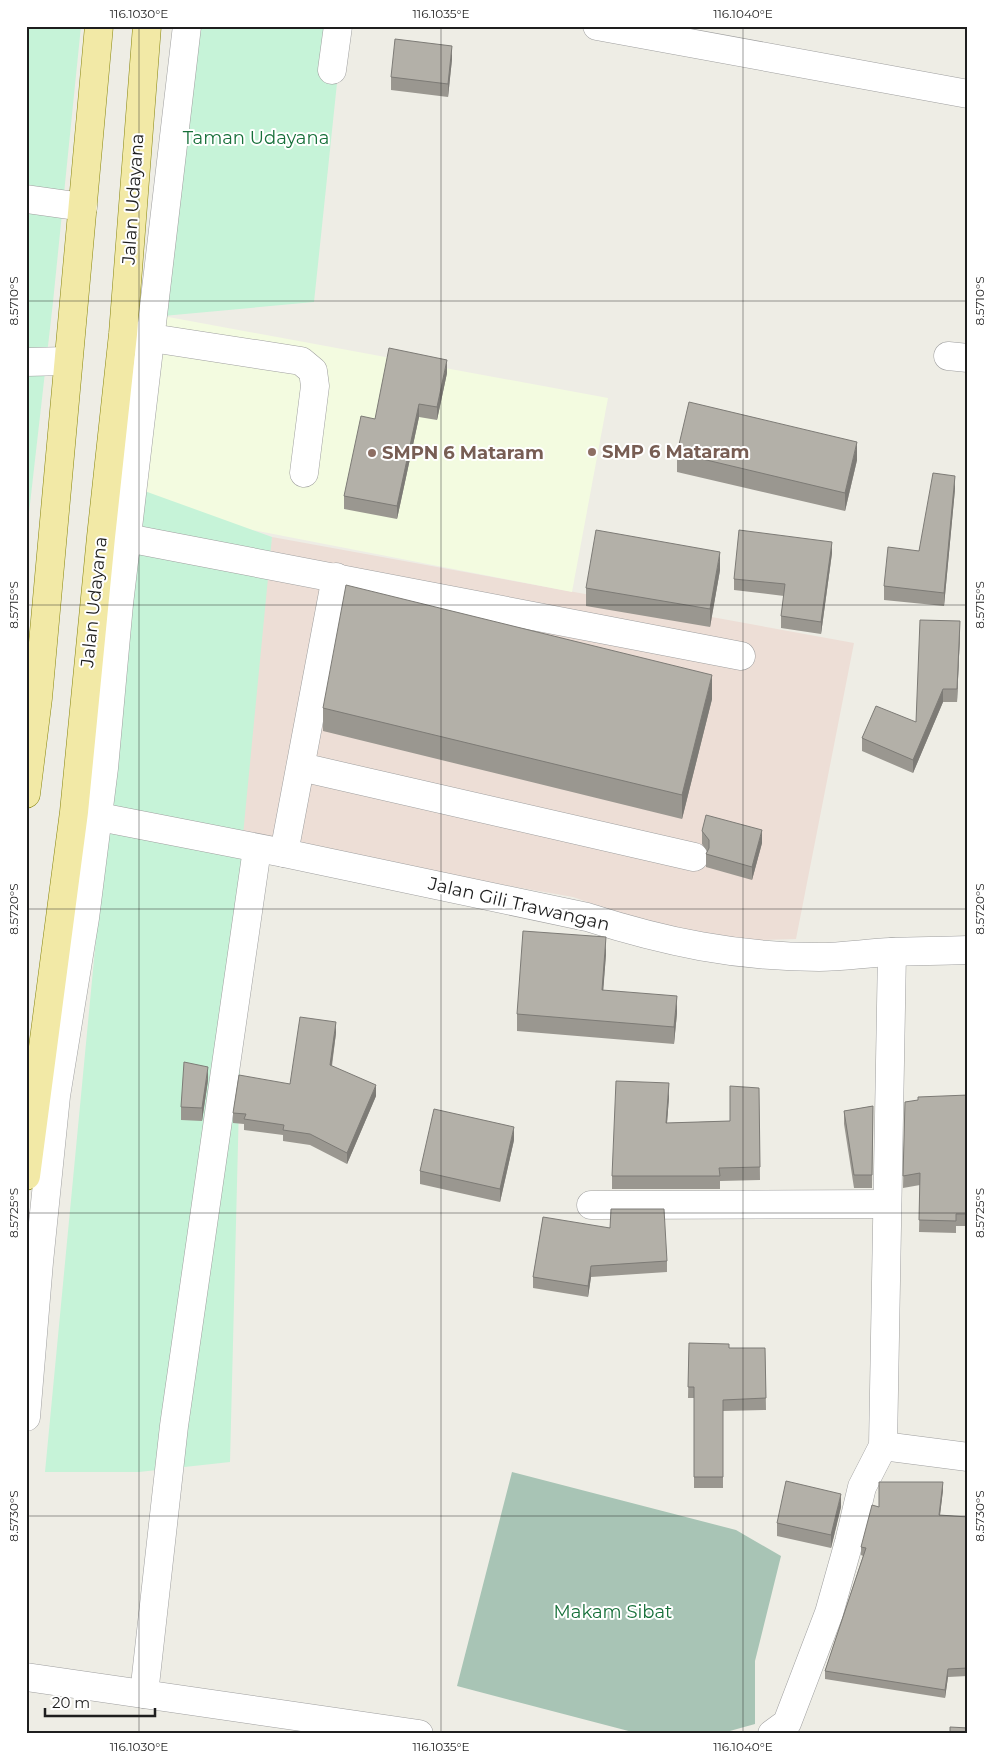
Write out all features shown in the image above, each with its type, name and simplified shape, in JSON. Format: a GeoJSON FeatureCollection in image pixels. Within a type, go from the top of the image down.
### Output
{"type":"FeatureCollection","features":[{"type":"Feature","properties":{"kind":"main road"},"geometry":{"type":"LineString","coordinates":[[26,794],[38,698],[99,26]]}},
{"type":"Feature","properties":{"kind":"main road","name":"Jalan Udayana"},"geometry":{"type":"LineString","coordinates":[[26,1176],[85,815],[114,537],[123,334],[147,26]]}},
{"type":"Feature","properties":{"kind":"street"},"geometry":{"type":"LineString","coordinates":[[187,26],[151,337],[114,537],[336,577],[741,656]]}},
{"type":"Feature","properties":{"kind":"street"},"geometry":{"type":"LineString","coordinates":[[332,70],[338,26]]}},
{"type":"Feature","properties":{"kind":"street"},"geometry":{"type":"LineString","coordinates":[[597,26],[968,94]]}},
{"type":"Feature","properties":{"kind":"street"},"geometry":{"type":"LineString","coordinates":[[26,199],[83,207]]}},
{"type":"Feature","properties":{"kind":"street"},"geometry":{"type":"LineString","coordinates":[[123,334],[301,361],[313,371],[315,386],[304,472]]}},
{"type":"Feature","properties":{"kind":"street"},"geometry":{"type":"LineString","coordinates":[[26,362],[68,361]]}},
{"type":"Feature","properties":{"kind":"street"},"geometry":{"type":"LineString","coordinates":[[284,854],[336,577]]}},
{"type":"Feature","properties":{"kind":"street"},"geometry":{"type":"LineString","coordinates":[[301,767],[694,857]]}},
{"type":"Feature","properties":{"kind":"street"},"geometry":{"type":"LineString","coordinates":[[26,1417],[56,1096],[85,918],[85,815]]}},
{"type":"Feature","properties":{"kind":"street","name":"Jalan Gili Trawangan"},"geometry":{"type":"LineString","coordinates":[[85,815],[587,917],[679,943],[716,949],[773,955],[820,957],[892,952],[968,950]]}},
{"type":"Feature","properties":{"kind":"street"},"geometry":{"type":"LineString","coordinates":[[144,1694],[174,1426],[257,849]]}},
{"type":"Feature","properties":{"kind":"street"},"geometry":{"type":"LineString","coordinates":[[780,1728],[829,1614],[862,1487],[883,1446],[892,952]]}},
{"type":"Feature","properties":{"kind":"street"},"geometry":{"type":"LineString","coordinates":[[591,1205],[887,1204]]}},
{"type":"Feature","properties":{"kind":"street"},"geometry":{"type":"LineString","coordinates":[[883,1446],[968,1457]]}},
{"type":"Feature","properties":{"kind":"street"},"geometry":{"type":"LineString","coordinates":[[26,1677],[419,1734]]}},
{"type":"Feature","properties":{"kind":"shaded area","name":"SMPN 6 Mataram"},"geometry":{"type":"Polygon","coordinates":[[[163,316],[608,398],[572,592],[139,508],[163,316]]]}},
{"type":"Feature","properties":{"kind":"shaded area"},"geometry":{"type":"Polygon","coordinates":[[[272,537],[854,643],[796,939],[702,942],[573,897],[226,837],[272,537]]]}},
{"type":"Feature","properties":{"kind":"green space"},"geometry":{"type":"Polygon","coordinates":[[[26,26],[81,26],[53,302],[26,539],[26,26]]]}},
{"type":"Feature","properties":{"kind":"green space","name":"Taman Udayana"},"geometry":{"type":"Polygon","coordinates":[[[194,26],[343,26],[314,302],[163,316],[194,26]]]}},
{"type":"Feature","properties":{"kind":"green space"},"geometry":{"type":"Polygon","coordinates":[[[139,489],[272,537],[243,835],[245,866],[230,1462],[139,1472],[45,1472],[139,489]]]}},
{"type":"Feature","properties":{"kind":"green space","name":"Makam Sibat"},"geometry":{"type":"Polygon","coordinates":[[[512,1472],[736,1530],[781,1556],[755,1661],[755,1724],[719,1734],[640,1734],[457,1686],[512,1472]]]}},
{"type":"Feature","properties":{"kind":"building"},"geometry":{"type":"Polygon","coordinates":[[[395,39],[452,46],[448,84],[391,77],[395,39]]]}},
{"type":"Feature","properties":{"kind":"building"},"geometry":{"type":"Polygon","coordinates":[[[389,348],[447,360],[437,407],[419,404],[397,506],[344,496],[361,416],[375,419],[389,348]]]}},
{"type":"Feature","properties":{"kind":"building"},"geometry":{"type":"Polygon","coordinates":[[[689,402],[857,442],[845,493],[677,453],[689,402]]]}},
{"type":"Feature","properties":{"kind":"building"},"geometry":{"type":"Polygon","coordinates":[[[933,473],[955,476],[944,593],[884,586],[888,547],[919,551],[933,473]]]}},
{"type":"Feature","properties":{"kind":"building"},"geometry":{"type":"Polygon","coordinates":[[[596,530],[720,552],[710,609],[586,588],[596,530]]]}},
{"type":"Feature","properties":{"kind":"building"},"geometry":{"type":"Polygon","coordinates":[[[739,530],[832,542],[821,622],[781,616],[785,584],[734,579],[739,530]]]}},
{"type":"Feature","properties":{"kind":"building"},"geometry":{"type":"Polygon","coordinates":[[[346,585],[712,675],[682,795],[323,708],[346,585]]]}},
{"type":"Feature","properties":{"kind":"building"},"geometry":{"type":"Polygon","coordinates":[[[920,620],[960,621],[957,689],[943,689],[913,760],[862,738],[876,706],[916,722],[920,620]]]}},
{"type":"Feature","properties":{"kind":"building"},"geometry":{"type":"Polygon","coordinates":[[[706,815],[762,830],[752,867],[706,854],[709,848],[709,840],[702,831],[706,815]]]}},
{"type":"Feature","properties":{"kind":"building"},"geometry":{"type":"Polygon","coordinates":[[[523,931],[606,937],[602,990],[677,996],[674,1027],[517,1014],[523,931]]]}},
{"type":"Feature","properties":{"kind":"building"},"geometry":{"type":"Polygon","coordinates":[[[300,1017],[336,1022],[330,1065],[376,1085],[347,1153],[310,1134],[283,1130],[284,1125],[244,1119],[246,1114],[233,1113],[239,1075],[290,1084],[300,1017]]]}},
{"type":"Feature","properties":{"kind":"building"},"geometry":{"type":"Polygon","coordinates":[[[184,1062],[208,1067],[202,1108],[181,1107],[184,1062]]]}},
{"type":"Feature","properties":{"kind":"building"},"geometry":{"type":"Polygon","coordinates":[[[616,1081],[669,1083],[666,1123],[730,1121],[730,1086],[759,1088],[760,1167],[719,1168],[720,1176],[612,1176],[616,1081]]]}},
{"type":"Feature","properties":{"kind":"building"},"geometry":{"type":"Polygon","coordinates":[[[968,1095],[968,1214],[956,1214],[956,1221],[919,1220],[920,1173],[903,1176],[905,1102],[918,1100],[918,1097],[968,1095]]]}},
{"type":"Feature","properties":{"kind":"building"},"geometry":{"type":"Polygon","coordinates":[[[873,1106],[872,1175],[854,1175],[844,1111],[873,1106]]]}},
{"type":"Feature","properties":{"kind":"building"},"geometry":{"type":"Polygon","coordinates":[[[434,1109],[514,1127],[500,1189],[420,1171],[434,1109]]]}},
{"type":"Feature","properties":{"kind":"building"},"geometry":{"type":"Polygon","coordinates":[[[611,1209],[664,1209],[667,1261],[591,1266],[588,1286],[533,1277],[543,1217],[610,1228],[611,1209]]]}},
{"type":"Feature","properties":{"kind":"building"},"geometry":{"type":"Polygon","coordinates":[[[689,1343],[729,1344],[729,1348],[765,1348],[766,1398],[723,1400],[723,1477],[694,1477],[694,1387],[688,1387],[689,1343]]]}},
{"type":"Feature","properties":{"kind":"building"},"geometry":{"type":"Polygon","coordinates":[[[786,1481],[841,1494],[831,1535],[777,1523],[786,1481]]]}},
{"type":"Feature","properties":{"kind":"building"},"geometry":{"type":"Polygon","coordinates":[[[879,1482],[943,1482],[939,1515],[968,1517],[968,1668],[948,1669],[945,1690],[825,1671],[866,1548],[861,1547],[872,1505],[879,1507],[879,1482]]]}},
{"type":"Feature","properties":{"kind":"building"},"geometry":{"type":"Polygon","coordinates":[[[950,1727],[968,1728],[968,1734],[950,1734],[950,1727]]]}},
{"type":"Feature","properties":{"kind":"place","name":"SMP 6 Mataram"},"geometry":{"type":"Point","coordinates":[592,452]}},
{"type":"Feature","properties":{"kind":"place","name":"SMPN 6 Mataram"},"geometry":{"type":"Point","coordinates":[372,453]}}]}
